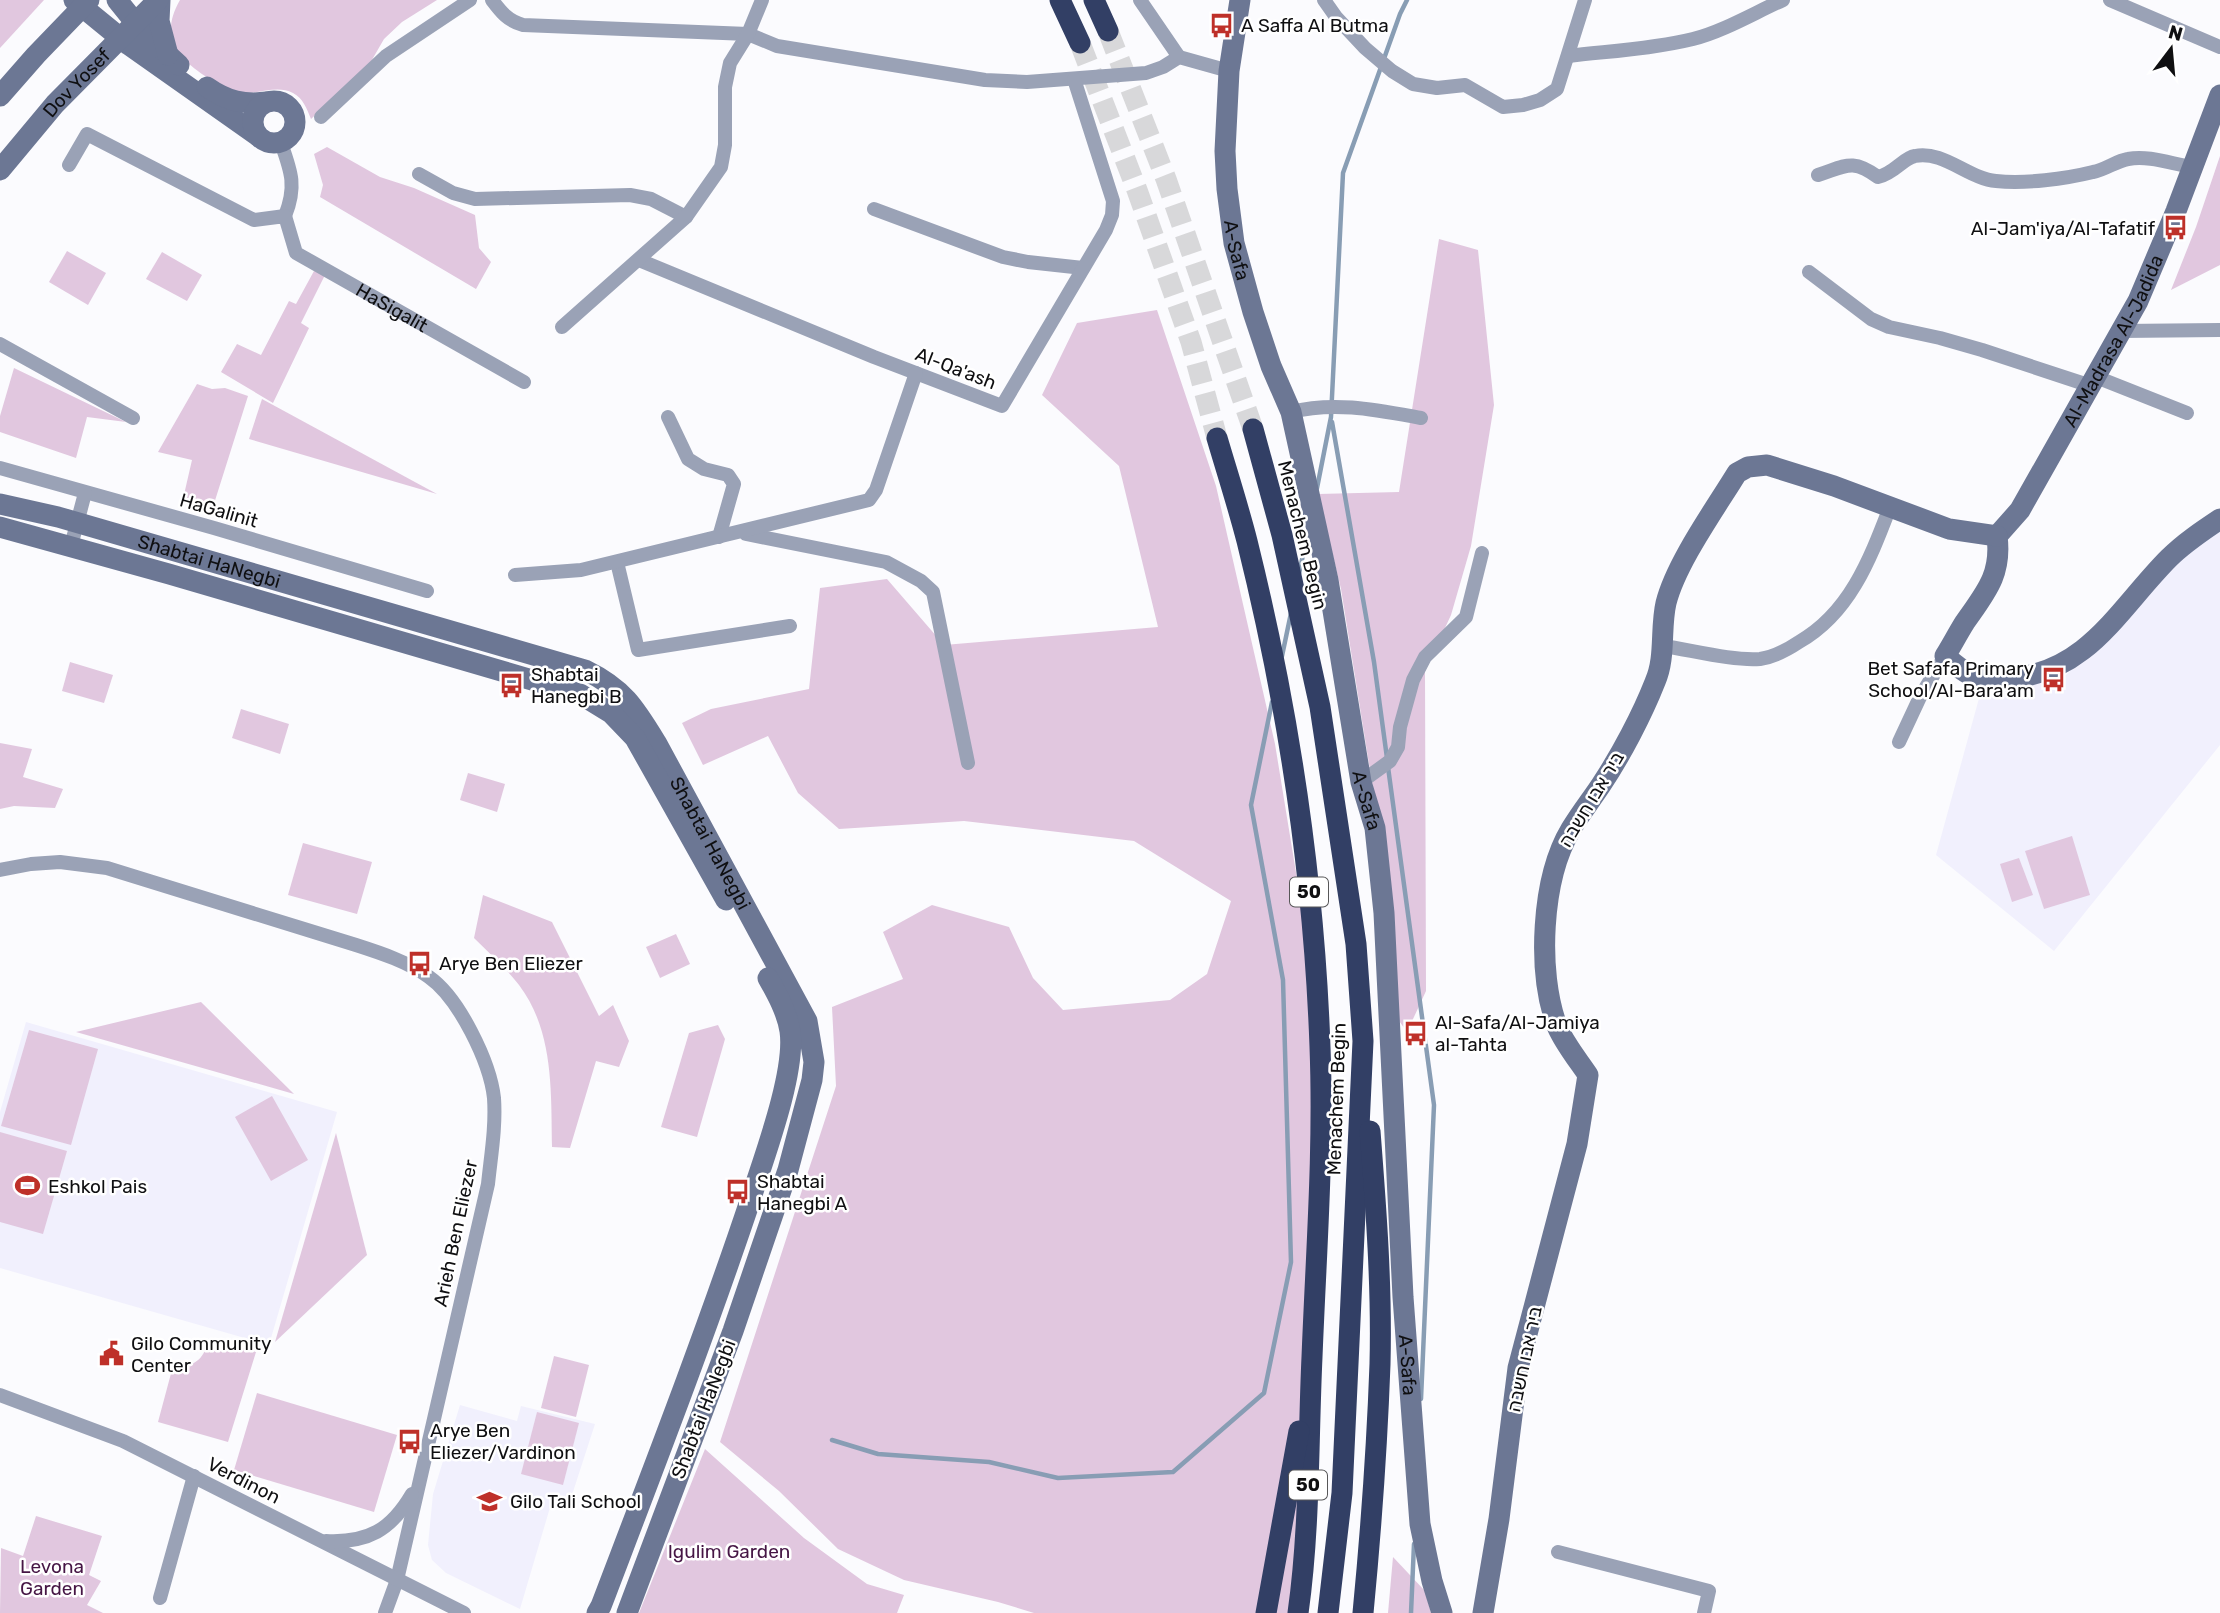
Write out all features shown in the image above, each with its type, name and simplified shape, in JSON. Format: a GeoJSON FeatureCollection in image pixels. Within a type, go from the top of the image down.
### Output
{"type":"FeatureCollection","features":[{"type":"Feature","properties":{"kind":"highway"},"geometry":{"type":"LineString","coordinates":[[1060,0],[1080,43]]}},
{"type":"Feature","properties":{"kind":"highway"},"geometry":{"type":"LineString","coordinates":[[1094,0],[1108,31]]}},
{"type":"Feature","properties":{"kind":"highway","name":"Menachem Begin"},"geometry":{"type":"LineString","coordinates":[[1253,429],[1282,535],[1320,707],[1356,944],[1363,1041],[1342,1493],[1328,1613]]}},
{"type":"Feature","properties":{"kind":"highway","name":"Menachem Begin"},"geometry":{"type":"LineString","coordinates":[[1217,438],[1246,539],[1272,652],[1289,742],[1314,941],[1320,1049],[1321,1135],[1308,1510],[1298,1613]]}},
{"type":"Feature","properties":{"kind":"highway"},"geometry":{"type":"LineString","coordinates":[[1363,1041],[1378,1228],[1380,1362],[1371,1539],[1363,1613]]}},
{"type":"Feature","properties":{"kind":"highway"},"geometry":{"type":"LineString","coordinates":[[1266,1613],[1312,1356]]}},
{"type":"Feature","properties":{"kind":"street"},"geometry":{"type":"LineString","coordinates":[[0,96],[82,2],[127,31],[168,57],[226,98],[239,103],[285,104],[295,118],[292,133],[281,143],[266,142],[258,136],[127,31],[117,0]]}},
{"type":"Feature","properties":{"kind":"street"},"geometry":{"type":"LineString","coordinates":[[159,0],[160,29],[168,57]]}},
{"type":"Feature","properties":{"kind":"street","name":"Dov Yosef"},"geometry":{"type":"LineString","coordinates":[[0,170],[55,104],[159,0]]}},
{"type":"Feature","properties":{"kind":"street"},"geometry":{"type":"LineString","coordinates":[[321,117],[386,56],[470,0]]}},
{"type":"Feature","properties":{"kind":"street"},"geometry":{"type":"LineString","coordinates":[[492,0],[504,15],[523,25],[748,34],[777,46],[985,80],[1027,82],[1146,73],[1180,57]]}},
{"type":"Feature","properties":{"kind":"street"},"geometry":{"type":"LineString","coordinates":[[562,327],[686,217],[721,167],[725,145],[725,87],[730,63],[748,34],[762,0]]}},
{"type":"Feature","properties":{"kind":"street"},"geometry":{"type":"LineString","coordinates":[[1140,0],[1180,57],[1229,71]]}},
{"type":"Feature","properties":{"kind":"street","name":"A-Safa"},"geometry":{"type":"LineString","coordinates":[[1240,0],[1229,71],[1225,151],[1227,189],[1234,243],[1267,356],[1291,412],[1328,580],[1361,782],[1375,828],[1384,913],[1403,1297],[1420,1524],[1442,1613]]}},
{"type":"Feature","properties":{"kind":"street"},"geometry":{"type":"LineString","coordinates":[[1324,0],[1365,48],[1392,71],[1413,84],[1437,88],[1465,85],[1503,107],[1541,100],[1557,89],[1585,0]]}},
{"type":"Feature","properties":{"kind":"street"},"geometry":{"type":"LineString","coordinates":[[1568,56],[1694,38],[1783,0]]}},
{"type":"Feature","properties":{"kind":"street"},"geometry":{"type":"LineString","coordinates":[[2110,0],[2220,47]]}},
{"type":"Feature","properties":{"kind":"street","name":"Al-Qa'ash"},"geometry":{"type":"LineString","coordinates":[[639,260],[1002,406],[1106,230],[1112,215],[1113,201],[1074,79]]}},
{"type":"Feature","properties":{"kind":"street","name":"Al-Madrasa Al-Jadida"},"geometry":{"type":"LineString","coordinates":[[1997,536],[2020,510],[2094,381],[2149,276],[2220,95]]}},
{"type":"Feature","properties":{"kind":"street"},"geometry":{"type":"LineString","coordinates":[[258,136],[253,126],[254,114],[267,102]]}},
{"type":"Feature","properties":{"kind":"street"},"geometry":{"type":"LineString","coordinates":[[69,165],[87,134],[254,220],[285,216]]}},
{"type":"Feature","properties":{"kind":"street","name":"HaSigalit"},"geometry":{"type":"LineString","coordinates":[[281,143],[293,182],[285,216],[296,253],[524,382]]}},
{"type":"Feature","properties":{"kind":"street"},"geometry":{"type":"LineString","coordinates":[[1818,175],[1850,165],[1864,166],[1878,177],[1890,174],[1912,156],[1926,155],[1946,161],[1972,175],[1995,181],[2032,181],[2095,172],[2128,159],[2151,159],[2192,167]]}},
{"type":"Feature","properties":{"kind":"street"},"geometry":{"type":"LineString","coordinates":[[419,174],[453,193],[475,199],[630,195],[651,199],[686,217]]}},
{"type":"Feature","properties":{"kind":"street"},"geometry":{"type":"LineString","coordinates":[[874,208],[1003,257],[1083,268]]}},
{"type":"Feature","properties":{"kind":"street"},"geometry":{"type":"LineString","coordinates":[[1809,272],[1871,319],[1889,327],[2094,381],[2187,413]]}},
{"type":"Feature","properties":{"kind":"street"},"geometry":{"type":"LineString","coordinates":[[2121,331],[2220,330]]}},
{"type":"Feature","properties":{"kind":"street"},"geometry":{"type":"LineString","coordinates":[[0,344],[133,418]]}},
{"type":"Feature","properties":{"kind":"street"},"geometry":{"type":"LineString","coordinates":[[515,575],[582,570],[869,500],[876,490],[916,373]]}},
{"type":"Feature","properties":{"kind":"street"},"geometry":{"type":"LineString","coordinates":[[1291,412],[1314,406],[1336,406],[1421,418]]}},
{"type":"Feature","properties":{"kind":"street"},"geometry":{"type":"LineString","coordinates":[[668,417],[688,459],[704,468],[728,475],[734,484],[719,537]]}},
{"type":"Feature","properties":{"kind":"street","name":"ביר אבו חשבה"},"geometry":{"type":"LineString","coordinates":[[1483,1613],[1499,1520],[1518,1368],[1577,1144],[1588,1076],[1558,1028],[1547,986],[1545,928],[1557,858],[1570,830],[1602,783],[1639,719],[1657,679],[1666,605],[1676,576],[1737,473],[1748,467],[1767,465],[1834,486],[1949,529],[1997,536]]}},
{"type":"Feature","properties":{"kind":"street","name":"HaGalinit"},"geometry":{"type":"LineString","coordinates":[[0,468],[426,591]]}},
{"type":"Feature","properties":{"kind":"street"},"geometry":{"type":"LineString","coordinates":[[71,547],[85,493]]}},
{"type":"Feature","properties":{"kind":"street","name":"Shabtai HaNegbi"},"geometry":{"type":"LineString","coordinates":[[0,505],[77,522],[584,670],[607,680],[624,695],[657,744],[807,1021],[814,1062],[812,1080],[788,1170],[733,1331],[627,1613]]}},
{"type":"Feature","properties":{"kind":"street"},"geometry":{"type":"LineString","coordinates":[[1663,646],[1761,659],[1783,652],[1808,637],[1829,621],[1853,592],[1890,507]]}},
{"type":"Feature","properties":{"kind":"street"},"geometry":{"type":"LineString","coordinates":[[1945,656],[1976,679],[2021,678],[2057,668],[2091,644],[2171,556],[2220,519]]}},
{"type":"Feature","properties":{"kind":"street","name":"Shabtai HaNegbi"},"geometry":{"type":"LineString","coordinates":[[0,527],[565,689],[596,702],[635,738],[780,1000],[790,1032],[789,1058],[782,1096],[763,1162],[709,1321],[597,1613]]}},
{"type":"Feature","properties":{"kind":"street"},"geometry":{"type":"LineString","coordinates":[[739,532],[886,562],[921,581],[933,592],[968,763]]}},
{"type":"Feature","properties":{"kind":"street"},"geometry":{"type":"LineString","coordinates":[[1899,742],[1920,697],[1992,583],[1998,563],[1997,536]]}},
{"type":"Feature","properties":{"kind":"street"},"geometry":{"type":"LineString","coordinates":[[1361,782],[1390,761],[1398,747],[1400,727],[1413,680],[1425,657],[1466,617],[1482,554]]}},
{"type":"Feature","properties":{"kind":"street"},"geometry":{"type":"LineString","coordinates":[[617,562],[638,650],[790,626]]}},
{"type":"Feature","properties":{"kind":"street","name":"Arieh Ben Eliezer"},"geometry":{"type":"LineString","coordinates":[[0,870],[60,862],[107,868],[386,955],[428,976],[440,986],[453,1000],[476,1043],[493,1094],[495,1119],[488,1184],[397,1580],[385,1613]]}},
{"type":"Feature","properties":{"kind":"street","name":"Verdinon"},"geometry":{"type":"LineString","coordinates":[[0,1395],[122,1441],[464,1613]]}},
{"type":"Feature","properties":{"kind":"street"},"geometry":{"type":"LineString","coordinates":[[160,1598],[194,1476]]}},
{"type":"Feature","properties":{"kind":"street"},"geometry":{"type":"LineString","coordinates":[[323,1541],[347,1542],[381,1530],[404,1508],[418,1483]]}},
{"type":"Feature","properties":{"kind":"street"},"geometry":{"type":"LineString","coordinates":[[1558,1552],[1709,1591],[1704,1613]]}},
{"type":"Feature","properties":{"kind":"shaded area"},"geometry":{"type":"Polygon","coordinates":[[[2220,530],[2220,745],[2054,951],[1936,855],[1981,691],[2066,675],[2200,542],[2220,530]]]}},
{"type":"Feature","properties":{"kind":"shaded area"},"geometry":{"type":"Polygon","coordinates":[[[26,1022],[337,1112],[269,1345],[0,1268],[0,1112],[26,1022]]]}},
{"type":"Feature","properties":{"kind":"shaded area"},"geometry":{"type":"Polygon","coordinates":[[[460,1405],[517,1421],[521,1406],[595,1424],[571,1498],[554,1494],[520,1609],[446,1573],[432,1560],[428,1545],[433,1494],[460,1405]]]}},
{"type":"Feature","properties":{"kind":"green space"},"geometry":{"type":"Polygon","coordinates":[[[0,0],[44,0],[0,48],[0,0]]]}},
{"type":"Feature","properties":{"kind":"green space"},"geometry":{"type":"Polygon","coordinates":[[[180,0],[437,0],[402,22],[384,39],[369,65],[311,119],[302,101],[293,93],[280,90],[246,93],[234,91],[213,81],[186,61],[174,44],[171,34],[174,12],[180,0]]]}},
{"type":"Feature","properties":{"kind":"green space"},"geometry":{"type":"Polygon","coordinates":[[[327,147],[380,177],[414,188],[475,215],[479,248],[491,262],[476,289],[320,197],[323,185],[314,154],[327,147]]]}},
{"type":"Feature","properties":{"kind":"green space"},"geometry":{"type":"Polygon","coordinates":[[[2220,156],[2220,265],[2171,290],[2196,227],[2220,156]]]}},
{"type":"Feature","properties":{"kind":"green space"},"geometry":{"type":"Polygon","coordinates":[[[1439,239],[1478,250],[1494,405],[1471,546],[1451,615],[1425,671],[1426,991],[1407,1032],[1397,1018],[1382,845],[1341,589],[1318,494],[1399,492],[1439,239]]]}},
{"type":"Feature","properties":{"kind":"green space"},"geometry":{"type":"Polygon","coordinates":[[[67,251],[106,273],[88,305],[49,282],[67,251]]]}},
{"type":"Feature","properties":{"kind":"green space"},"geometry":{"type":"Polygon","coordinates":[[[162,252],[202,275],[187,301],[146,279],[162,252]]]}},
{"type":"Feature","properties":{"kind":"green space"},"geometry":{"type":"Polygon","coordinates":[[[314,271],[325,275],[301,323],[309,328],[273,403],[221,372],[237,344],[261,355],[289,301],[296,304],[314,271]]]}},
{"type":"Feature","properties":{"kind":"green space"},"geometry":{"type":"Polygon","coordinates":[[[1157,310],[1216,486],[1275,744],[1307,940],[1319,1256],[1290,1613],[1034,1613],[904,1580],[838,1549],[779,1491],[720,1442],[836,1086],[832,1007],[903,979],[883,932],[932,905],[1009,927],[1033,978],[1063,1010],[1170,1000],[1207,974],[1231,901],[1134,841],[964,821],[839,829],[798,793],[768,736],[703,765],[682,723],[711,709],[809,689],[820,588],[887,579],[944,645],[1158,627],[1119,466],[1042,395],[1077,323],[1157,310]]]}},
{"type":"Feature","properties":{"kind":"green space"},"geometry":{"type":"Polygon","coordinates":[[[14,368],[126,422],[87,417],[76,458],[0,432],[0,416],[14,368]]]}},
{"type":"Feature","properties":{"kind":"green space"},"geometry":{"type":"Polygon","coordinates":[[[197,384],[212,389],[225,388],[248,396],[212,510],[183,499],[192,460],[158,452],[197,384]]]}},
{"type":"Feature","properties":{"kind":"green space"},"geometry":{"type":"Polygon","coordinates":[[[262,399],[437,494],[249,439],[262,399]]]}},
{"type":"Feature","properties":{"kind":"green space"},"geometry":{"type":"Polygon","coordinates":[[[70,662],[113,675],[104,703],[62,691],[70,662]]]}},
{"type":"Feature","properties":{"kind":"green space"},"geometry":{"type":"Polygon","coordinates":[[[241,709],[289,724],[280,754],[232,738],[241,709]]]}},
{"type":"Feature","properties":{"kind":"green space"},"geometry":{"type":"Polygon","coordinates":[[[0,743],[32,749],[23,777],[63,789],[55,808],[14,806],[0,809],[0,743]]]}},
{"type":"Feature","properties":{"kind":"green space"},"geometry":{"type":"Polygon","coordinates":[[[468,773],[505,784],[497,812],[460,800],[468,773]]]}},
{"type":"Feature","properties":{"kind":"green space"},"geometry":{"type":"Polygon","coordinates":[[[2072,836],[2090,895],[2044,909],[2025,851],[2072,836]]]}},
{"type":"Feature","properties":{"kind":"green space"},"geometry":{"type":"Polygon","coordinates":[[[303,843],[372,862],[357,914],[288,895],[303,843]]]}},
{"type":"Feature","properties":{"kind":"green space"},"geometry":{"type":"Polygon","coordinates":[[[2019,858],[2033,895],[2012,902],[2000,864],[2019,858]]]}},
{"type":"Feature","properties":{"kind":"green space"},"geometry":{"type":"Polygon","coordinates":[[[483,895],[552,922],[599,1016],[613,1005],[629,1041],[619,1067],[596,1061],[570,1148],[552,1147],[548,1063],[539,1022],[519,985],[474,938],[483,895]]]}},
{"type":"Feature","properties":{"kind":"green space"},"geometry":{"type":"Polygon","coordinates":[[[676,934],[690,964],[660,978],[646,947],[676,934]]]}},
{"type":"Feature","properties":{"kind":"green space"},"geometry":{"type":"Polygon","coordinates":[[[201,1002],[294,1094],[76,1032],[201,1002]]]}},
{"type":"Feature","properties":{"kind":"green space"},"geometry":{"type":"Polygon","coordinates":[[[718,1025],[725,1039],[697,1137],[661,1127],[689,1033],[718,1025]]]}},
{"type":"Feature","properties":{"kind":"green space"},"geometry":{"type":"Polygon","coordinates":[[[29,1030],[98,1049],[71,1145],[1,1126],[29,1030]]]}},
{"type":"Feature","properties":{"kind":"green space"},"geometry":{"type":"Polygon","coordinates":[[[272,1096],[308,1160],[271,1181],[235,1117],[272,1096]]]}},
{"type":"Feature","properties":{"kind":"green space","name":"Eshkol Pais"},"geometry":{"type":"Polygon","coordinates":[[[0,1132],[67,1151],[43,1234],[0,1222],[0,1132]]]}},
{"type":"Feature","properties":{"kind":"green space"},"geometry":{"type":"Polygon","coordinates":[[[336,1133],[367,1255],[275,1342],[336,1133]]]}},
{"type":"Feature","properties":{"kind":"green space"},"geometry":{"type":"Polygon","coordinates":[[[210,1338],[256,1352],[228,1442],[158,1422],[173,1366],[188,1365],[198,1360],[210,1338]]]}},
{"type":"Feature","properties":{"kind":"green space"},"geometry":{"type":"Polygon","coordinates":[[[554,1356],[589,1365],[576,1417],[541,1408],[554,1356]]]}},
{"type":"Feature","properties":{"kind":"green space"},"geometry":{"type":"Polygon","coordinates":[[[257,1393],[397,1435],[374,1512],[234,1470],[257,1393]]]}},
{"type":"Feature","properties":{"kind":"green space"},"geometry":{"type":"Polygon","coordinates":[[[537,1412],[579,1423],[563,1485],[521,1474],[537,1412]]]}},
{"type":"Feature","properties":{"kind":"green space","name":"Igulim Garden"},"geometry":{"type":"Polygon","coordinates":[[[705,1449],[804,1538],[867,1584],[904,1595],[897,1613],[639,1613],[705,1449]]]}},
{"type":"Feature","properties":{"kind":"green space","name":"Levona Garden"},"geometry":{"type":"Polygon","coordinates":[[[36,1516],[102,1536],[89,1575],[101,1581],[87,1605],[103,1613],[0,1613],[1,1548],[23,1556],[36,1516]]]}},
{"type":"Feature","properties":{"kind":"green space"},"geometry":{"type":"Polygon","coordinates":[[[1393,1557],[1425,1591],[1431,1613],[1388,1613],[1393,1557]]]}},
{"type":"Feature","properties":{"kind":"waterway"},"geometry":{"type":"LineString","coordinates":[[1317,488],[1331,417],[1343,173],[1407,0]]}},
{"type":"Feature","properties":{"kind":"waterway"},"geometry":{"type":"LineString","coordinates":[[1332,422],[1374,662],[1387,758]]}},
{"type":"Feature","properties":{"kind":"waterway"},"geometry":{"type":"LineString","coordinates":[[1299,574],[1308,531]]}},
{"type":"Feature","properties":{"kind":"waterway"},"geometry":{"type":"LineString","coordinates":[[1282,656],[1291,613]]}},
{"type":"Feature","properties":{"kind":"waterway"},"geometry":{"type":"LineString","coordinates":[[832,1440],[878,1454],[989,1462],[1058,1478],[1173,1472],[1264,1393],[1291,1262],[1283,980],[1251,805],[1272,702]]}},
{"type":"Feature","properties":{"kind":"waterway"},"geometry":{"type":"LineString","coordinates":[[1388,767],[1434,1105],[1421,1399]]}},
{"type":"Feature","properties":{"kind":"waterway"},"geometry":{"type":"LineString","coordinates":[[1411,1613],[1414,1544]]}},
{"type":"Feature","properties":{"kind":"tunnel"},"geometry":{"type":"LineString","coordinates":[[1108,31],[1166,179],[1253,429]]}},
{"type":"Feature","properties":{"kind":"tunnel"},"geometry":{"type":"LineString","coordinates":[[1080,43],[1137,190],[1191,342],[1217,438]]}},
{"type":"Feature","properties":{"kind":"place","name":"A Saffa Al Butma"},"geometry":{"type":"Point","coordinates":[1221,25]}},
{"type":"Feature","properties":{"kind":"place","name":"Al-Jam'iya/Al-Tafatif"},"geometry":{"type":"Point","coordinates":[2175,228]}},
{"type":"Feature","properties":{"kind":"place","name":"Bet Safafa Primary School/Al-Bara'am"},"geometry":{"type":"Point","coordinates":[2054,679]}},
{"type":"Feature","properties":{"kind":"place","name":"Shabtai Hanegbi B"},"geometry":{"type":"Point","coordinates":[511,685]}},
{"type":"Feature","properties":{"kind":"place","name":"Arye Ben Eliezer"},"geometry":{"type":"Point","coordinates":[419,963]}},
{"type":"Feature","properties":{"kind":"place","name":"Al-Safa/Al-Jamiya al-Tahta"},"geometry":{"type":"Point","coordinates":[1415,1033]}},
{"type":"Feature","properties":{"kind":"place","name":"Eshkol Pais"},"geometry":{"type":"Point","coordinates":[28,1186]}},
{"type":"Feature","properties":{"kind":"place","name":"Shabtai Hanegbi A"},"geometry":{"type":"Point","coordinates":[737,1192]}},
{"type":"Feature","properties":{"kind":"place","name":"Gilo Community Center"},"geometry":{"type":"Point","coordinates":[111,1354]}},
{"type":"Feature","properties":{"kind":"place","name":"Arye Ben Eliezer/Vardinon"},"geometry":{"type":"Point","coordinates":[410,1441]}},
{"type":"Feature","properties":{"kind":"place","name":"Gilo Tali School"},"geometry":{"type":"Point","coordinates":[490,1501]}}]}
